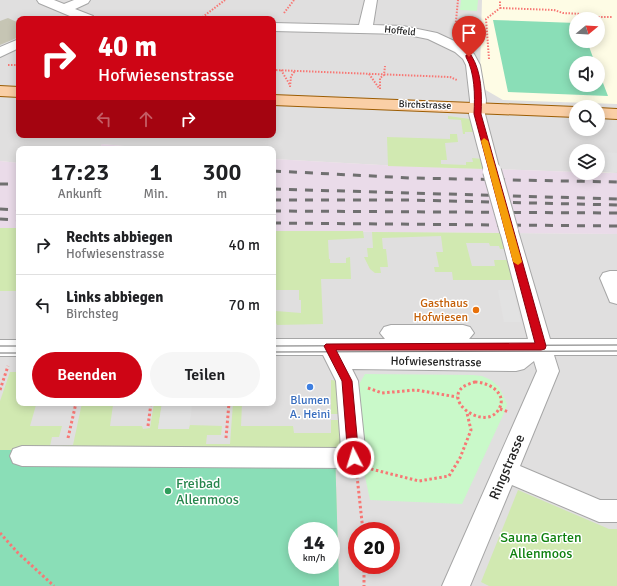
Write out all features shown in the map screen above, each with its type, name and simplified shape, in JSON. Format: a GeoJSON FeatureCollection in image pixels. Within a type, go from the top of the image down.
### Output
{"type":"FeatureCollection","features":[{"type":"Feature","properties":{"kind":"main road"},"geometry":{"type":"LineString","coordinates":[[0,91],[16,92]]}},
{"type":"Feature","properties":{"kind":"main road","name":"Birchstrasse"},"geometry":{"type":"LineString","coordinates":[[276,100],[569,112]]}},
{"type":"Feature","properties":{"kind":"main road"},"geometry":{"type":"LineString","coordinates":[[605,113],[617,114]]}},
{"type":"Feature","properties":{"kind":"street"},"geometry":{"type":"LineString","coordinates":[[44,0],[76,16],[84,0]]}},
{"type":"Feature","properties":{"kind":"street"},"geometry":{"type":"LineString","coordinates":[[366,29],[370,0]]}},
{"type":"Feature","properties":{"kind":"street","name":"Hoffeld"},"geometry":{"type":"LineString","coordinates":[[276,27],[403,30],[417,32],[446,42],[460,49],[469,57],[476,75],[478,100],[477,114],[509,231]]}},
{"type":"Feature","properties":{"kind":"street"},"geometry":{"type":"LineString","coordinates":[[0,53],[16,45]]}},
{"type":"Feature","properties":{"kind":"street","name":"Ringstrasse"},"geometry":{"type":"LineString","coordinates":[[456,586],[548,371],[509,231]]}},
{"type":"Feature","properties":{"kind":"street"},"geometry":{"type":"LineString","coordinates":[[617,278],[610,278],[617,297]]}},
{"type":"Feature","properties":{"kind":"street"},"geometry":{"type":"LineString","coordinates":[[276,347],[329,346],[351,334],[426,332],[503,334],[541,346],[617,347]]}},
{"type":"Feature","properties":{"kind":"street"},"geometry":{"type":"LineString","coordinates":[[22,456],[355,462],[347,381],[329,346]]}},
{"type":"Feature","properties":{"kind":"street","name":"Hofwiesenstrasse"},"geometry":{"type":"LineString","coordinates":[[329,346],[353,361],[516,363],[541,346]]}},
{"type":"Feature","properties":{"kind":"street"},"geometry":{"type":"LineString","coordinates":[[4,357],[16,350]]}},
{"type":"Feature","properties":{"kind":"street"},"geometry":{"type":"LineString","coordinates":[[505,470],[599,511],[617,511]]}},
{"type":"Feature","properties":{"kind":"path"},"geometry":{"type":"LineString","coordinates":[[204,16],[225,0]]}},
{"type":"Feature","properties":{"kind":"path"},"geometry":{"type":"LineString","coordinates":[[446,42],[455,34],[458,0]]}},
{"type":"Feature","properties":{"kind":"path"},"geometry":{"type":"LineString","coordinates":[[500,0],[500,8]]}},
{"type":"Feature","properties":{"kind":"path"},"geometry":{"type":"LineString","coordinates":[[476,75],[488,74],[490,68],[486,19],[500,8],[554,10],[563,13],[582,14],[594,17],[612,17]]}},
{"type":"Feature","properties":{"kind":"path"},"geometry":{"type":"LineString","coordinates":[[381,95],[380,78],[384,75],[385,66]]}},
{"type":"Feature","properties":{"kind":"path"},"geometry":{"type":"LineString","coordinates":[[281,70],[290,85]]}},
{"type":"Feature","properties":{"kind":"path"},"geometry":{"type":"LineString","coordinates":[[276,71],[450,77],[457,79],[458,85]]}},
{"type":"Feature","properties":{"kind":"path"},"geometry":{"type":"LineString","coordinates":[[289,91],[292,76],[295,71]]}},
{"type":"Feature","properties":{"kind":"path"},"geometry":{"type":"LineString","coordinates":[[369,74],[380,89]]}},
{"type":"Feature","properties":{"kind":"path"},"geometry":{"type":"LineString","coordinates":[[0,390],[4,357]]}},
{"type":"Feature","properties":{"kind":"path"},"geometry":{"type":"LineString","coordinates":[[475,382],[487,384],[497,390],[502,399],[500,408],[492,416],[480,417],[467,412],[460,406],[457,397],[459,389],[466,384],[475,382]]}},
{"type":"Feature","properties":{"kind":"path"},"geometry":{"type":"LineString","coordinates":[[363,387],[382,393],[416,390],[457,397]]}},
{"type":"Feature","properties":{"kind":"path"},"geometry":{"type":"LineString","coordinates":[[66,443],[75,406]]}},
{"type":"Feature","properties":{"kind":"path"},"geometry":{"type":"LineString","coordinates":[[148,426],[151,406]]}},
{"type":"Feature","properties":{"kind":"path"},"geometry":{"type":"LineString","coordinates":[[226,440],[229,406]]}},
{"type":"Feature","properties":{"kind":"path"},"geometry":{"type":"LineString","coordinates":[[500,408],[510,412]]}},
{"type":"Feature","properties":{"kind":"path"},"geometry":{"type":"LineString","coordinates":[[355,462],[366,468],[419,481],[449,476],[460,458],[471,430],[467,412]]}},
{"type":"Feature","properties":{"kind":"path"},"geometry":{"type":"LineString","coordinates":[[355,462],[362,522]]}},
{"type":"Feature","properties":{"kind":"path"},"geometry":{"type":"LineString","coordinates":[[0,534],[18,553],[54,586]]}},
{"type":"Feature","properties":{"kind":"path"},"geometry":{"type":"LineString","coordinates":[[364,574],[364,586]]}},
{"type":"Feature","properties":{"kind":"shaded area"},"geometry":{"type":"Polygon","coordinates":[[[0,0],[617,0],[617,173],[605,172],[605,144],[569,144],[569,172],[381,165],[276,159],[276,146],[124,146],[102,144],[101,146],[16,146],[16,163],[0,161],[0,0]]]}},
{"type":"Feature","properties":{"kind":"shaded area"},"geometry":{"type":"Polygon","coordinates":[[[482,0],[617,0],[617,104],[605,104],[605,100],[569,100],[569,102],[503,100],[484,89],[480,71],[482,0]]]}},
{"type":"Feature","properties":{"kind":"shaded area"},"geometry":{"type":"Polygon","coordinates":[[[8,18],[16,22],[16,38],[0,45],[0,21],[8,18]]]}},
{"type":"Feature","properties":{"kind":"shaded area"},"geometry":{"type":"Polygon","coordinates":[[[102,144],[124,146],[101,146],[102,144]]]}},
{"type":"Feature","properties":{"kind":"shaded area"},"geometry":{"type":"Polygon","coordinates":[[[605,152],[617,153],[617,172],[605,171],[605,152]]]}},
{"type":"Feature","properties":{"kind":"shaded area"},"geometry":{"type":"Polygon","coordinates":[[[276,159],[381,165],[569,172],[569,180],[605,180],[605,173],[617,173],[617,234],[276,231],[276,159]]]}},
{"type":"Feature","properties":{"kind":"shaded area"},"geometry":{"type":"Polygon","coordinates":[[[0,161],[16,163],[16,228],[0,228],[0,161]]]}},
{"type":"Feature","properties":{"kind":"shaded area"},"geometry":{"type":"Polygon","coordinates":[[[0,228],[16,228],[16,406],[276,406],[276,231],[617,234],[617,586],[0,586],[0,228]]]}},
{"type":"Feature","properties":{"kind":"shaded area"},"geometry":{"type":"Polygon","coordinates":[[[498,290],[516,290],[517,296],[515,296],[521,322],[504,322],[498,290]]]}},
{"type":"Feature","properties":{"kind":"shaded area"},"geometry":{"type":"Polygon","coordinates":[[[162,406],[192,406],[189,429],[158,429],[162,406]]]}},
{"type":"Feature","properties":{"kind":"green space"},"geometry":{"type":"Polygon","coordinates":[[[461,0],[478,0],[477,11],[460,10],[461,0]]]}},
{"type":"Feature","properties":{"kind":"green space"},"geometry":{"type":"Polygon","coordinates":[[[493,20],[569,23],[569,48],[590,48],[592,56],[569,56],[569,92],[605,92],[605,88],[608,96],[508,92],[493,20]]]}},
{"type":"Feature","properties":{"kind":"green space"},"geometry":{"type":"Polygon","coordinates":[[[448,116],[472,120],[476,135],[474,132],[465,132],[465,134],[463,134],[461,120],[448,119],[448,116]]]}},
{"type":"Feature","properties":{"kind":"green space"},"geometry":{"type":"Polygon","coordinates":[[[450,134],[457,134],[458,142],[445,143],[447,160],[441,160],[441,164],[466,165],[466,162],[473,162],[472,158],[483,159],[485,169],[388,166],[387,137],[450,139],[450,134]]]}},
{"type":"Feature","properties":{"kind":"green space"},"geometry":{"type":"Polygon","coordinates":[[[0,228],[16,228],[16,291],[0,291],[0,228]]]}},
{"type":"Feature","properties":{"kind":"green space"},"geometry":{"type":"Polygon","coordinates":[[[276,231],[363,231],[364,238],[328,240],[330,263],[346,263],[346,258],[350,257],[351,279],[321,279],[323,324],[277,325],[276,311],[301,313],[299,290],[276,290],[276,231]]]}},
{"type":"Feature","properties":{"kind":"green space"},"geometry":{"type":"Polygon","coordinates":[[[372,232],[501,233],[506,249],[500,249],[499,246],[490,246],[489,243],[466,243],[472,266],[495,266],[494,260],[508,260],[514,280],[453,280],[452,272],[435,272],[434,267],[439,267],[436,252],[443,252],[441,236],[382,238],[383,249],[386,249],[388,267],[380,267],[381,273],[375,273],[370,269],[364,257],[368,257],[367,248],[373,248],[372,232]]]}},
{"type":"Feature","properties":{"kind":"green space","name":"Freibad Allenmoos"},"geometry":{"type":"Polygon","coordinates":[[[10,372],[16,372],[16,406],[36,406],[30,426],[62,426],[59,437],[52,437],[50,446],[73,445],[81,406],[113,406],[110,426],[142,426],[143,429],[150,428],[154,406],[162,406],[158,429],[188,429],[190,425],[222,426],[221,435],[207,435],[206,444],[230,444],[233,406],[242,406],[241,426],[293,426],[294,433],[331,433],[331,420],[345,420],[347,444],[335,450],[337,522],[334,481],[0,586],[0,401],[10,372]]]}},
{"type":"Feature","properties":{"kind":"green space"},"geometry":{"type":"Polygon","coordinates":[[[365,374],[473,375],[482,376],[491,380],[499,387],[507,404],[505,411],[462,504],[370,500],[360,453],[355,391],[365,374]]]}},
{"type":"Feature","properties":{"kind":"green space"},"geometry":{"type":"Polygon","coordinates":[[[331,380],[339,381],[345,414],[331,414],[331,380]]]}},
{"type":"Feature","properties":{"kind":"green space","name":"Freibad Allenmoos"},"geometry":{"type":"Polygon","coordinates":[[[0,450],[335,450],[337,522],[288,522],[288,574],[339,574],[339,586],[0,586],[0,450]]]}},
{"type":"Feature","properties":{"kind":"green space","name":"Sauna Garten Allenmoos"},"geometry":{"type":"Polygon","coordinates":[[[518,490],[609,529],[617,529],[617,586],[489,586],[481,582],[518,490]]]}},
{"type":"Feature","properties":{"kind":"tram line"},"geometry":{"type":"LineString","coordinates":[[276,346],[617,345]]}},
{"type":"Feature","properties":{"kind":"tram line"},"geometry":{"type":"LineString","coordinates":[[0,346],[16,346]]}},
{"type":"Feature","properties":{"kind":"tram line"},"geometry":{"type":"LineString","coordinates":[[276,352],[617,351]]}},
{"type":"Feature","properties":{"kind":"tram line"},"geometry":{"type":"LineString","coordinates":[[0,353],[16,353]]}},
{"type":"Feature","properties":{"kind":"railway"},"geometry":{"type":"LineString","coordinates":[[276,171],[411,178],[617,182]]}},
{"type":"Feature","properties":{"kind":"railway"},"geometry":{"type":"LineString","coordinates":[[0,184],[16,184]]}},
{"type":"Feature","properties":{"kind":"railway"},"geometry":{"type":"LineString","coordinates":[[276,189],[617,199]]}},
{"type":"Feature","properties":{"kind":"railway"},"geometry":{"type":"LineString","coordinates":[[276,200],[408,200],[617,205]]}},
{"type":"Feature","properties":{"kind":"railway"},"geometry":{"type":"LineString","coordinates":[[0,209],[16,210]]}},
{"type":"Feature","properties":{"kind":"railway"},"geometry":{"type":"LineString","coordinates":[[276,211],[617,213]]}},
{"type":"Feature","properties":{"kind":"railway"},"geometry":{"type":"LineString","coordinates":[[0,219],[16,220]]}},
{"type":"Feature","properties":{"kind":"railway"},"geometry":{"type":"LineString","coordinates":[[276,223],[617,226]]}},
{"type":"Feature","properties":{"kind":"slow traffic"},"geometry":{"type":"LineString","coordinates":[[484,141],[518,262]]}},
{"type":"Feature","properties":{"kind":"place","name":"Gasthaus Hofwiesen"},"geometry":{"type":"Point","coordinates":[476,310]}},
{"type":"Feature","properties":{"kind":"place","name":"Blumen A. Heini"},"geometry":{"type":"Point","coordinates":[310,387]}},
{"type":"Feature","properties":{"kind":"place","name":"Freibad Allenmoos"},"geometry":{"type":"Point","coordinates":[168,491]}},
{"type":"Feature","properties":{"kind":"route"},"geometry":{"type":"LineString","coordinates":[[354,458],[347,381],[329,346],[541,346],[477,114],[478,100],[476,75],[469,57]]}}]}
